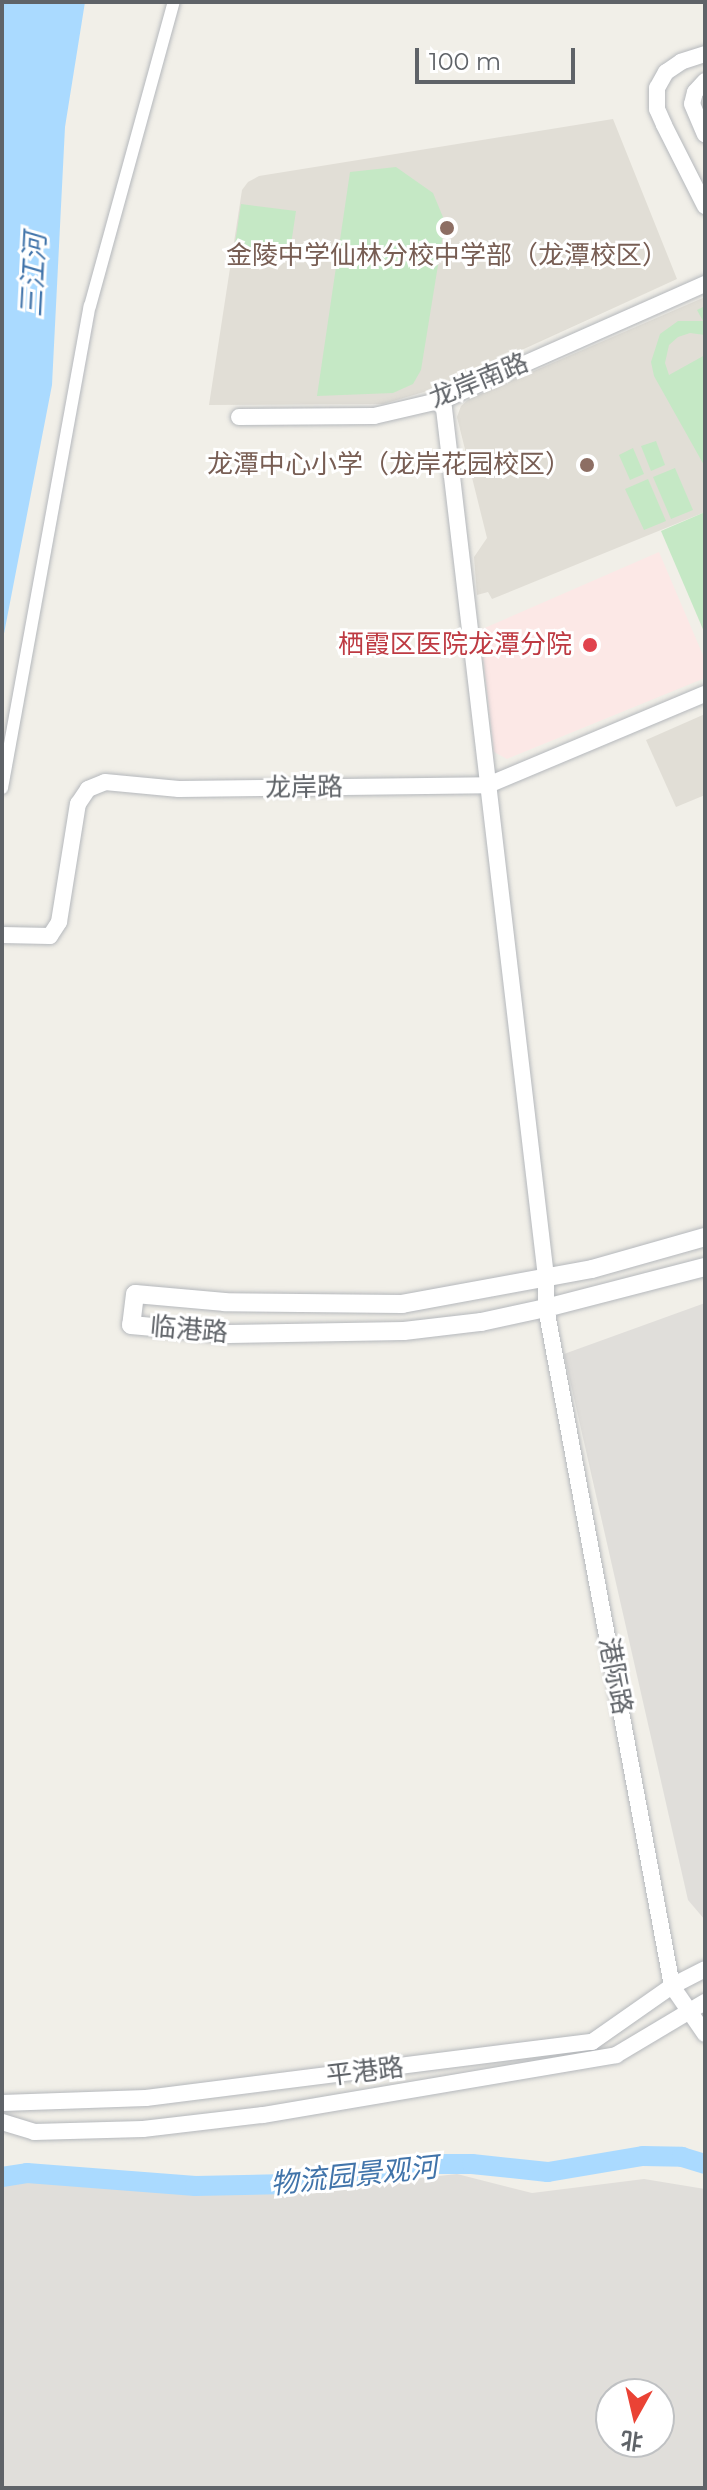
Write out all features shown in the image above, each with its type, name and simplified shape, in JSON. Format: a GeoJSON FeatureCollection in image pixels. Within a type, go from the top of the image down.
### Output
{"type":"FeatureCollection","features":[{"type":"Feature","properties":{"kind":"main road","name":"临港路"},"geometry":{"type":"LineString","coordinates":[[705,1237],[592,1269],[402,1304],[225,1302],[135,1294],[131,1325],[229,1334],[389,1331],[481,1322],[705,1267]]}},
{"type":"Feature","properties":{"kind":"street"},"geometry":{"type":"LineString","coordinates":[[2,788],[90,306],[174,2]]}},
{"type":"Feature","properties":{"kind":"street"},"geometry":{"type":"LineString","coordinates":[[702,55],[666,72],[657,88],[657,109],[705,206]]}},
{"type":"Feature","properties":{"kind":"street"},"geometry":{"type":"LineString","coordinates":[[705,81],[695,92],[692,104],[705,134]]}},
{"type":"Feature","properties":{"kind":"street","name":"龙岸南路"},"geometry":{"type":"LineString","coordinates":[[239,417],[374,416],[443,400],[705,284]]}},
{"type":"Feature","properties":{"kind":"street","name":"港际路"},"geometry":{"type":"LineString","coordinates":[[443,400],[546,1277],[546,1308],[672,1986],[705,2034]]}},
{"type":"Feature","properties":{"kind":"street","name":"龙岸路"},"geometry":{"type":"LineString","coordinates":[[2,935],[50,936],[59,922],[78,804],[88,789],[105,782],[179,789],[488,785],[705,694]]}},
{"type":"Feature","properties":{"kind":"street","name":"平港路"},"geometry":{"type":"LineString","coordinates":[[2,2103],[160,2096],[592,2042],[672,1986],[705,1969]]}},
{"type":"Feature","properties":{"kind":"street","name":"平港路"},"geometry":{"type":"LineString","coordinates":[[2,2122],[34,2132],[143,2129],[263,2115],[616,2055],[705,2002]]}},
{"type":"Feature","properties":{"kind":"shaded area","name":"金陵中学仙林分校中学部（龙潭校区）"},"geometry":{"type":"Polygon","coordinates":[[[613,119],[677,279],[441,387],[383,404],[209,405],[242,190],[248,182],[259,176],[613,119]]]}},
{"type":"Feature","properties":{"kind":"shaded area","name":"龙潭中心小学（龙岸花园校区）"},"geometry":{"type":"Polygon","coordinates":[[[705,297],[705,512],[492,599],[488,592],[477,595],[474,557],[487,538],[457,417],[461,406],[469,399],[705,297]]]}},
{"type":"Feature","properties":{"kind":"shaded area","name":"栖霞区医院龙潭分院"},"geometry":{"type":"Polygon","coordinates":[[[659,552],[705,660],[705,678],[507,759],[494,752],[480,630],[659,552]]]}},
{"type":"Feature","properties":{"kind":"shaded area"},"geometry":{"type":"Polygon","coordinates":[[[705,714],[705,795],[676,807],[646,740],[705,714]]]}},
{"type":"Feature","properties":{"kind":"shaded area"},"geometry":{"type":"Polygon","coordinates":[[[705,1303],[705,1920],[688,1900],[564,1354],[705,1303]]]}},
{"type":"Feature","properties":{"kind":"shaded area"},"geometry":{"type":"Polygon","coordinates":[[[457,2174],[532,2193],[644,2179],[705,2189],[705,2488],[2,2488],[2,2182],[40,2181],[195,2193],[333,2188],[457,2174]]]}},
{"type":"Feature","properties":{"kind":"green space"},"geometry":{"type":"Polygon","coordinates":[[[396,167],[433,193],[445,222],[421,370],[413,384],[393,393],[317,396],[350,172],[396,167]]]}},
{"type":"Feature","properties":{"kind":"green space"},"geometry":{"type":"Polygon","coordinates":[[[241,204],[296,211],[289,258],[262,254],[262,250],[261,254],[234,250],[241,204]]]}},
{"type":"Feature","properties":{"kind":"green space"},"geometry":{"type":"Polygon","coordinates":[[[705,306],[705,335],[690,333],[678,337],[669,345],[665,363],[669,375],[705,355],[705,467],[654,376],[651,362],[660,334],[678,321],[703,321],[697,310],[705,306]]]}},
{"type":"Feature","properties":{"kind":"green space"},"geometry":{"type":"Polygon","coordinates":[[[656,441],[665,465],[651,471],[641,446],[656,441]]]}},
{"type":"Feature","properties":{"kind":"green space"},"geometry":{"type":"Polygon","coordinates":[[[633,448],[644,474],[630,480],[619,455],[633,448]]]}},
{"type":"Feature","properties":{"kind":"green space"},"geometry":{"type":"Polygon","coordinates":[[[675,468],[693,510],[671,519],[653,477],[675,468]]]}},
{"type":"Feature","properties":{"kind":"green space"},"geometry":{"type":"Polygon","coordinates":[[[648,479],[666,521],[644,530],[625,489],[648,479]]]}},
{"type":"Feature","properties":{"kind":"green space"},"geometry":{"type":"Polygon","coordinates":[[[705,512],[705,634],[661,531],[705,512]]]}},
{"type":"Feature","properties":{"kind":"water","name":"三江河"},"geometry":{"type":"Polygon","coordinates":[[[2,2],[85,2],[65,127],[52,385],[2,644],[2,2]]]}},
{"type":"Feature","properties":{"kind":"waterway","name":"物流园景观河"},"geometry":{"type":"LineString","coordinates":[[2,2177],[27,2173],[195,2186],[288,2184],[428,2164],[472,2164],[548,2172],[643,2156],[682,2157],[705,2164]]}},
{"type":"Feature","properties":{"kind":"place","name":"金陵中学仙林分校中学部（龙潭校区）"},"geometry":{"type":"Point","coordinates":[447,228]}},
{"type":"Feature","properties":{"kind":"place","name":"龙潭中心小学（龙岸花园校区）"},"geometry":{"type":"Point","coordinates":[587,465]}},
{"type":"Feature","properties":{"kind":"place","name":"栖霞区医院龙潭分院"},"geometry":{"type":"Point","coordinates":[590,645]}}]}
